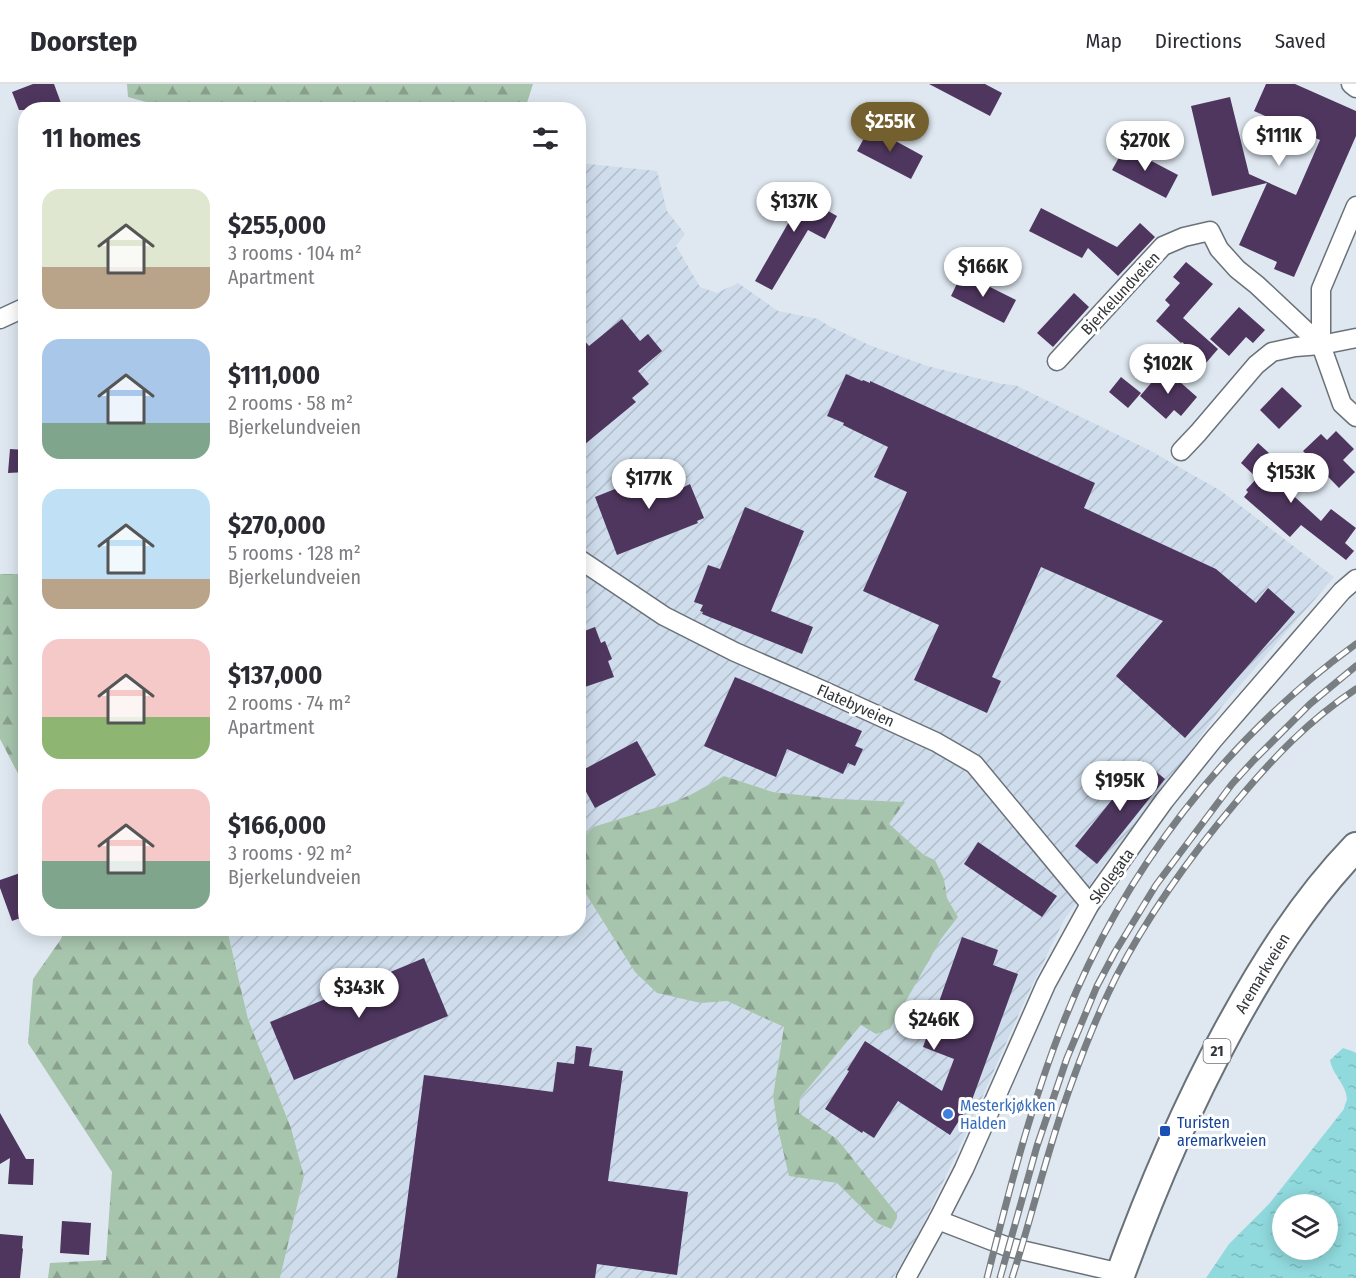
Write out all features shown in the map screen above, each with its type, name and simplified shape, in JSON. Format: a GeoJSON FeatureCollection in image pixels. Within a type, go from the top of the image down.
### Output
{"type":"FeatureCollection","features":[{"type":"Feature","properties":{"kind":"main road","name":"Aremarkveien"},"geometry":{"type":"LineString","coordinates":[[1120,1276],[1151,1196],[1211,1062],[1267,961],[1323,884],[1356,847]]}},
{"type":"Feature","properties":{"kind":"street"},"geometry":{"type":"LineString","coordinates":[[1351,84],[1356,88]]}},
{"type":"Feature","properties":{"kind":"street"},"geometry":{"type":"LineString","coordinates":[[1321,345],[1321,289],[1356,206]]}},
{"type":"Feature","properties":{"kind":"street","name":"Bjerkelundveien"},"geometry":{"type":"LineString","coordinates":[[1057,361],[1163,246],[1184,237],[1210,231],[1219,249],[1237,269],[1321,345],[1342,404],[1356,417]]}},
{"type":"Feature","properties":{"kind":"street"},"geometry":{"type":"LineString","coordinates":[[0,319],[18,311]]}},
{"type":"Feature","properties":{"kind":"street"},"geometry":{"type":"LineString","coordinates":[[1180,451],[1198,434],[1256,365],[1272,352],[1356,338]]}},
{"type":"Feature","properties":{"kind":"street","name":"Flatebyveien"},"geometry":{"type":"LineString","coordinates":[[586,563],[664,616],[735,652],[936,741],[974,764],[1090,904]]}},
{"type":"Feature","properties":{"kind":"street","name":"Skolegata"},"geometry":{"type":"LineString","coordinates":[[906,1278],[963,1169],[1046,984],[1090,904],[1164,801],[1213,740],[1342,591],[1356,579]]}},
{"type":"Feature","properties":{"kind":"street"},"geometry":{"type":"LineString","coordinates":[[938,1220],[1008,1247],[1120,1276]]}},
{"type":"Feature","properties":{"kind":"shaded area"},"geometry":{"type":"Polygon","coordinates":[[[586,164],[657,171],[667,211],[685,234],[676,246],[700,287],[717,293],[738,283],[778,311],[818,319],[869,345],[927,366],[1015,385],[1149,450],[1221,491],[1334,577],[1223,705],[1170,780],[1064,920],[920,1231],[893,1278],[280,1278],[304,1176],[291,1128],[248,1019],[229,936],[586,936],[586,894],[635,971],[701,1003],[727,1001],[784,1027],[773,1096],[789,1175],[837,1183],[877,1223],[890,1229],[897,1214],[837,1139],[799,1113],[800,1098],[861,1025],[941,939],[958,917],[947,898],[944,879],[935,860],[924,855],[888,824],[904,802],[837,799],[773,792],[724,776],[674,802],[593,827],[586,835],[586,164]]]}},
{"type":"Feature","properties":{"kind":"green space"},"geometry":{"type":"Polygon","coordinates":[[[127,84],[533,84],[527,102],[146,102],[128,97],[127,84]]]}},
{"type":"Feature","properties":{"kind":"green space"},"geometry":{"type":"Polygon","coordinates":[[[0,574],[18,574],[18,774],[0,739],[0,574]]]}},
{"type":"Feature","properties":{"kind":"green space"},"geometry":{"type":"Polygon","coordinates":[[[724,776],[773,792],[837,799],[905,802],[889,824],[924,855],[935,860],[944,879],[947,898],[958,917],[941,939],[890,1029],[876,1034],[861,1025],[800,1098],[799,1113],[837,1139],[897,1214],[891,1229],[877,1223],[837,1183],[789,1176],[773,1096],[784,1027],[727,1001],[701,1003],[657,993],[635,972],[586,894],[586,835],[593,827],[674,802],[724,776]]]}},
{"type":"Feature","properties":{"kind":"green space"},"geometry":{"type":"Polygon","coordinates":[[[62,936],[229,936],[248,1019],[291,1128],[304,1176],[280,1278],[48,1278],[50,1263],[106,1260],[112,1172],[28,1043],[33,979],[62,936]]]}},
{"type":"Feature","properties":{"kind":"water"},"geometry":{"type":"Polygon","coordinates":[[[1343,1048],[1356,1053],[1356,1278],[1206,1278],[1229,1244],[1272,1200],[1272,1260],[1338,1260],[1338,1194],[1277,1194],[1344,1109],[1346,1094],[1330,1060],[1343,1048]]]}},
{"type":"Feature","properties":{"kind":"building"},"geometry":{"type":"Polygon","coordinates":[[[33,84],[54,84],[61,102],[18,102],[18,107],[12,92],[33,84]]]}},
{"type":"Feature","properties":{"kind":"building"},"geometry":{"type":"Polygon","coordinates":[[[929,84],[985,84],[1002,93],[990,116],[929,84]]]}},
{"type":"Feature","properties":{"kind":"building"},"geometry":{"type":"Polygon","coordinates":[[[1266,84],[1295,84],[1356,111],[1356,136],[1294,277],[1274,269],[1277,262],[1239,245],[1267,183],[1212,196],[1191,106],[1230,97],[1249,174],[1296,195],[1320,140],[1254,111],[1266,84]]]}},
{"type":"Feature","properties":{"kind":"building"},"geometry":{"type":"Polygon","coordinates":[[[870,127],[923,156],[911,179],[857,151],[870,127]]]}},
{"type":"Feature","properties":{"kind":"building"},"geometry":{"type":"Polygon","coordinates":[[[1125,147],[1178,175],[1166,198],[1112,170],[1125,147]]]}},
{"type":"Feature","properties":{"kind":"building"},"geometry":{"type":"Polygon","coordinates":[[[785,187],[837,216],[825,239],[808,230],[772,290],[755,281],[790,220],[772,210],[785,187]]]}},
{"type":"Feature","properties":{"kind":"building"},"geometry":{"type":"Polygon","coordinates":[[[1041,208],[1117,247],[1140,223],[1155,237],[1118,276],[1088,248],[1082,258],[1029,231],[1041,208]]]}},
{"type":"Feature","properties":{"kind":"building"},"geometry":{"type":"Polygon","coordinates":[[[1186,262],[1213,284],[1183,318],[1218,349],[1206,363],[1156,321],[1170,305],[1165,300],[1180,283],[1173,277],[1186,262]]]}},
{"type":"Feature","properties":{"kind":"building"},"geometry":{"type":"Polygon","coordinates":[[[962,273],[1016,300],[1004,323],[951,296],[962,273]]]}},
{"type":"Feature","properties":{"kind":"building"},"geometry":{"type":"Polygon","coordinates":[[[1074,293],[1089,307],[1053,347],[1037,333],[1074,293]]]}},
{"type":"Feature","properties":{"kind":"building"},"geometry":{"type":"Polygon","coordinates":[[[1239,307],[1265,330],[1253,343],[1246,337],[1229,356],[1210,339],[1239,307]]]}},
{"type":"Feature","properties":{"kind":"building"},"geometry":{"type":"Polygon","coordinates":[[[622,319],[640,341],[648,334],[662,351],[638,371],[649,384],[632,398],[636,402],[586,443],[586,342],[589,346],[622,319]]]}},
{"type":"Feature","properties":{"kind":"building"},"geometry":{"type":"Polygon","coordinates":[[[1164,368],[1197,397],[1181,416],[1174,410],[1166,419],[1140,396],[1164,368]]]}},
{"type":"Feature","properties":{"kind":"building"},"geometry":{"type":"Polygon","coordinates":[[[846,374],[862,381],[870,383],[870,381],[1095,483],[1084,508],[1216,569],[1256,603],[1268,588],[1295,612],[1185,738],[1116,676],[1163,621],[1041,567],[992,677],[1001,681],[987,713],[914,680],[939,625],[863,591],[907,492],[874,477],[888,447],[827,416],[846,374]]]}},
{"type":"Feature","properties":{"kind":"building"},"geometry":{"type":"Polygon","coordinates":[[[1121,377],[1141,393],[1128,408],[1109,392],[1121,377]]]}},
{"type":"Feature","properties":{"kind":"building"},"geometry":{"type":"Polygon","coordinates":[[[1282,387],[1302,406],[1279,429],[1260,410],[1282,387]]]}},
{"type":"Feature","properties":{"kind":"building"},"geometry":{"type":"Polygon","coordinates":[[[1336,431],[1354,449],[1343,460],[1355,472],[1339,488],[1303,451],[1321,434],[1327,440],[1336,431]]]}},
{"type":"Feature","properties":{"kind":"building"},"geometry":{"type":"Polygon","coordinates":[[[1258,443],[1294,476],[1284,487],[1321,521],[1331,509],[1356,528],[1345,543],[1354,551],[1346,560],[1301,525],[1290,537],[1244,497],[1248,492],[1246,490],[1257,478],[1241,463],[1258,443]]]}},
{"type":"Feature","properties":{"kind":"building"},"geometry":{"type":"Polygon","coordinates":[[[10,449],[18,450],[18,472],[8,473],[10,449]]]}},
{"type":"Feature","properties":{"kind":"building"},"geometry":{"type":"Polygon","coordinates":[[[675,465],[684,487],[690,484],[704,518],[697,521],[698,523],[617,555],[595,497],[675,465]]]}},
{"type":"Feature","properties":{"kind":"building"},"geometry":{"type":"Polygon","coordinates":[[[745,507],[804,531],[771,611],[813,627],[802,654],[702,614],[703,612],[700,611],[703,605],[694,602],[708,565],[720,569],[745,507]]]}},
{"type":"Feature","properties":{"kind":"building"},"geometry":{"type":"Polygon","coordinates":[[[595,627],[601,643],[605,641],[612,659],[608,661],[614,677],[586,687],[586,630],[595,627]]]}},
{"type":"Feature","properties":{"kind":"building"},"geometry":{"type":"Polygon","coordinates":[[[735,677],[862,731],[855,746],[863,749],[855,766],[848,763],[843,774],[787,749],[776,777],[704,746],[735,677]]]}},
{"type":"Feature","properties":{"kind":"building"},"geometry":{"type":"Polygon","coordinates":[[[637,741],[656,775],[595,808],[586,792],[586,768],[637,741]]]}},
{"type":"Feature","properties":{"kind":"building"},"geometry":{"type":"Polygon","coordinates":[[[1143,761],[1165,779],[1097,864],[1075,846],[1143,761]]]}},
{"type":"Feature","properties":{"kind":"building"},"geometry":{"type":"Polygon","coordinates":[[[978,842],[1057,896],[1042,917],[964,864],[978,842]]]}},
{"type":"Feature","properties":{"kind":"building"},"geometry":{"type":"Polygon","coordinates":[[[18,874],[18,919],[12,921],[0,888],[0,880],[18,874]]]}},
{"type":"Feature","properties":{"kind":"building"},"geometry":{"type":"Polygon","coordinates":[[[962,937],[998,950],[993,965],[1018,974],[972,1100],[950,1135],[898,1101],[874,1138],[863,1131],[862,1133],[825,1109],[865,1041],[942,1091],[954,1059],[923,1047],[962,937]]]}},
{"type":"Feature","properties":{"kind":"building"},"geometry":{"type":"Polygon","coordinates":[[[424,958],[448,1016],[294,1080],[270,1022],[424,958]]]}},
{"type":"Feature","properties":{"kind":"building"},"geometry":{"type":"Polygon","coordinates":[[[576,1046],[592,1048],[589,1066],[623,1071],[608,1181],[688,1192],[677,1275],[597,1264],[595,1278],[397,1278],[424,1075],[553,1092],[557,1062],[574,1064],[576,1046]]]}},
{"type":"Feature","properties":{"kind":"building"},"geometry":{"type":"Polygon","coordinates":[[[0,1113],[26,1159],[34,1159],[33,1185],[8,1184],[10,1158],[0,1164],[0,1113]]]}},
{"type":"Feature","properties":{"kind":"building"},"geometry":{"type":"Polygon","coordinates":[[[62,1221],[91,1223],[89,1255],[60,1253],[62,1221]]]}},
{"type":"Feature","properties":{"kind":"building"},"geometry":{"type":"Polygon","coordinates":[[[0,1234],[23,1236],[20,1278],[0,1278],[0,1234]]]}},
{"type":"Feature","properties":{"kind":"railway"},"geometry":{"type":"LineString","coordinates":[[987,1278],[1021,1148],[1052,1052],[1088,966],[1116,913],[1148,861],[1183,812],[1222,765],[1264,721],[1356,644]]}},
{"type":"Feature","properties":{"kind":"railway"},"geometry":{"type":"LineString","coordinates":[[1000,1278],[1037,1146],[1067,1058],[1097,986],[1115,952],[1156,885],[1232,784],[1310,704],[1356,666]]}},
{"type":"Feature","properties":{"kind":"railway"},"geometry":{"type":"LineString","coordinates":[[1012,1278],[1055,1130],[1072,1082],[1098,1016],[1129,954],[1156,908],[1220,821],[1278,755],[1307,727],[1356,689]]}},
{"type":"Feature","properties":{"kind":"place","name":"Mesterkjøkken Halden"},"geometry":{"type":"Point","coordinates":[948,1114]}},
{"type":"Feature","properties":{"kind":"place","name":"Turisten aremarkveien"},"geometry":{"type":"Point","coordinates":[1165,1131]}}]}
